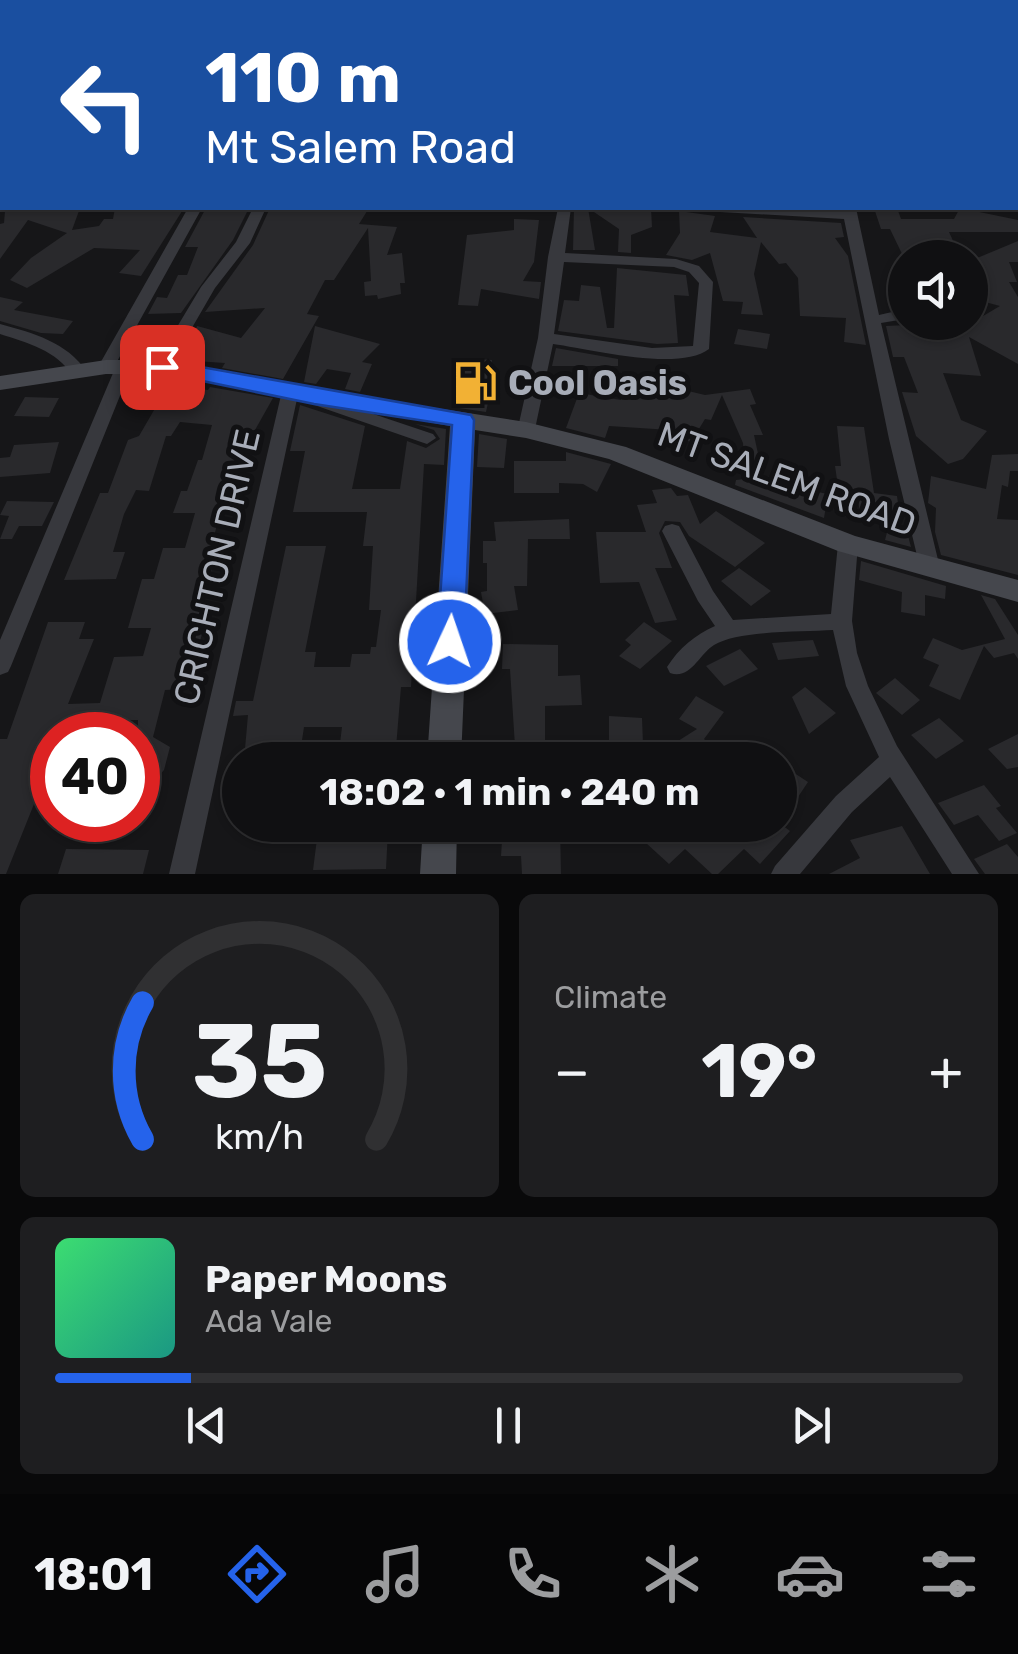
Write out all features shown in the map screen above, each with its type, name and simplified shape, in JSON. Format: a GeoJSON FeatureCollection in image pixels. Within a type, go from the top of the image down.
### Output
{"type":"FeatureCollection","features":[{"type":"Feature","properties":{"kind":"street"},"geometry":{"type":"LineString","coordinates":[[0,666],[115,367],[194,210]]}},
{"type":"Feature","properties":{"kind":"street"},"geometry":{"type":"LineString","coordinates":[[162,367],[208,287],[243,243],[259,210]]}},
{"type":"Feature","properties":{"kind":"street"},"geometry":{"type":"LineString","coordinates":[[445,742],[471,421],[526,430],[546,338],[554,257],[564,210]]}},
{"type":"Feature","properties":{"kind":"street"},"geometry":{"type":"LineString","coordinates":[[807,210],[850,211],[876,320],[898,440],[930,568]]}},
{"type":"Feature","properties":{"kind":"street"},"geometry":{"type":"LineString","coordinates":[[546,338],[669,355],[692,356],[702,349],[706,282],[694,269],[676,263],[554,257]]}},
{"type":"Feature","properties":{"kind":"street"},"geometry":{"type":"LineString","coordinates":[[876,320],[888,318]]}},
{"type":"Feature","properties":{"kind":"street"},"geometry":{"type":"LineString","coordinates":[[0,329],[61,352],[74,361],[79,372]]}},
{"type":"Feature","properties":{"kind":"street","name":"MT SALEM ROAD"},"geometry":{"type":"LineString","coordinates":[[0,383],[115,367],[162,367],[471,421],[617,453],[848,544],[1018,591]]}},
{"type":"Feature","properties":{"kind":"street"},"geometry":{"type":"LineString","coordinates":[[290,391],[427,438]]}},
{"type":"Feature","properties":{"kind":"street","name":"CRICHTON DRIVE"},"geometry":{"type":"LineString","coordinates":[[182,874],[290,391]]}},
{"type":"Feature","properties":{"kind":"street"},"geometry":{"type":"LineString","coordinates":[[672,531],[705,596],[728,628]]}},
{"type":"Feature","properties":{"kind":"street"},"geometry":{"type":"LineString","coordinates":[[848,544],[842,621],[850,668],[892,760],[966,874]]}},
{"type":"Feature","properties":{"kind":"street"},"geometry":{"type":"LineString","coordinates":[[678,667],[704,640],[728,628],[842,621]]}},
{"type":"Feature","properties":{"kind":"street"},"geometry":{"type":"LineString","coordinates":[[784,874],[844,804],[892,760]]}},
{"type":"Feature","properties":{"kind":"street"},"geometry":{"type":"LineString","coordinates":[[438,874],[439,842]]}},
{"type":"Feature","properties":{"kind":"building"},"geometry":{"type":"Polygon","coordinates":[[[79,210],[72,230],[99,226],[104,219],[113,219],[115,210],[183,210],[141,276],[119,273],[140,250],[94,248],[27,288],[10,280],[31,258],[67,233],[28,220],[0,259],[0,224],[4,223],[5,211],[79,210]]]}},
{"type":"Feature","properties":{"kind":"building"},"geometry":{"type":"Polygon","coordinates":[[[205,210],[248,210],[233,240],[181,313],[148,314],[157,297],[167,298],[178,275],[187,275],[198,247],[185,247],[205,210]]]}},
{"type":"Feature","properties":{"kind":"building"},"geometry":{"type":"Polygon","coordinates":[[[269,210],[368,210],[359,224],[397,227],[387,255],[402,253],[405,283],[400,283],[401,294],[378,299],[377,295],[365,296],[364,282],[371,281],[368,228],[334,280],[325,280],[307,314],[319,316],[283,379],[222,368],[225,363],[180,360],[192,343],[197,326],[241,338],[265,308],[205,312],[253,245],[269,210]]]}},
{"type":"Feature","properties":{"kind":"building"},"geometry":{"type":"Polygon","coordinates":[[[574,210],[588,210],[595,250],[573,250],[574,210]]]}},
{"type":"Feature","properties":{"kind":"building"},"geometry":{"type":"Polygon","coordinates":[[[591,210],[651,210],[652,227],[631,235],[631,253],[618,252],[619,229],[591,210]]]}},
{"type":"Feature","properties":{"kind":"building"},"geometry":{"type":"Polygon","coordinates":[[[875,210],[898,210],[901,219],[954,219],[959,210],[970,210],[1018,220],[1018,232],[949,232],[953,240],[895,240],[890,229],[881,229],[875,210]]]}},
{"type":"Feature","properties":{"kind":"building"},"geometry":{"type":"Polygon","coordinates":[[[679,211],[715,216],[710,232],[757,238],[743,217],[841,223],[844,237],[835,238],[848,256],[866,345],[844,342],[846,318],[800,316],[798,278],[786,263],[779,264],[761,242],[754,274],[763,315],[741,314],[743,302],[723,301],[710,253],[692,260],[666,255],[680,233],[679,211]]]}},
{"type":"Feature","properties":{"kind":"building"},"geometry":{"type":"Polygon","coordinates":[[[514,219],[539,220],[534,262],[523,281],[541,282],[539,299],[481,289],[478,306],[458,305],[467,235],[514,230],[514,219]]]}},
{"type":"Feature","properties":{"kind":"building"},"geometry":{"type":"Polygon","coordinates":[[[1018,241],[1018,262],[1009,262],[1017,282],[1009,282],[1018,297],[1018,364],[974,340],[988,340],[988,313],[1000,306],[988,303],[988,254],[1018,241]]]}},
{"type":"Feature","properties":{"kind":"building"},"geometry":{"type":"Polygon","coordinates":[[[617,268],[686,275],[689,296],[674,295],[678,343],[657,344],[558,331],[564,300],[579,301],[581,285],[600,287],[607,328],[614,328],[617,268]]]}},
{"type":"Feature","properties":{"kind":"building"},"geometry":{"type":"Polygon","coordinates":[[[0,297],[23,302],[14,310],[73,321],[63,334],[41,333],[0,321],[0,297]]]}},
{"type":"Feature","properties":{"kind":"building"},"geometry":{"type":"Polygon","coordinates":[[[315,326],[380,344],[362,362],[372,364],[360,392],[345,389],[351,373],[327,369],[316,384],[304,382],[315,326]]]}},
{"type":"Feature","properties":{"kind":"building"},"geometry":{"type":"Polygon","coordinates":[[[738,329],[770,334],[767,349],[734,344],[738,329]]]}},
{"type":"Feature","properties":{"kind":"building"},"geometry":{"type":"Polygon","coordinates":[[[889,340],[970,340],[981,376],[943,373],[961,420],[987,431],[963,459],[948,464],[916,436],[902,392],[918,393],[904,357],[893,357],[889,340]]]}},
{"type":"Feature","properties":{"kind":"building"},"geometry":{"type":"Polygon","coordinates":[[[556,348],[618,359],[618,366],[552,366],[556,348]]]}},
{"type":"Feature","properties":{"kind":"building","name":"Cool Oasis"},"geometry":{"type":"Polygon","coordinates":[[[465,358],[492,360],[493,380],[486,412],[452,407],[465,358]]]}},
{"type":"Feature","properties":{"kind":"building"},"geometry":{"type":"Polygon","coordinates":[[[621,372],[686,383],[684,390],[705,395],[750,389],[756,404],[750,405],[763,435],[754,435],[763,477],[779,476],[776,484],[828,494],[824,518],[735,485],[736,480],[762,477],[739,473],[743,443],[722,395],[711,420],[705,419],[691,442],[667,434],[670,430],[609,426],[605,438],[566,428],[579,393],[621,400],[621,372]]]}},
{"type":"Feature","properties":{"kind":"building"},"geometry":{"type":"Polygon","coordinates":[[[168,386],[208,390],[210,387],[273,398],[255,430],[251,430],[245,457],[238,457],[220,513],[211,548],[218,548],[206,590],[202,619],[206,619],[187,689],[165,690],[159,712],[30,712],[30,814],[6,874],[0,874],[0,739],[7,739],[48,622],[85,622],[79,639],[94,639],[68,704],[100,703],[114,657],[143,656],[151,628],[128,628],[142,579],[154,579],[163,548],[185,548],[195,513],[173,513],[181,491],[187,491],[198,460],[202,460],[212,425],[180,422],[171,436],[166,436],[149,491],[136,490],[124,514],[113,552],[125,552],[116,579],[64,580],[100,493],[108,493],[128,440],[139,436],[168,386]]]}},
{"type":"Feature","properties":{"kind":"building"},"geometry":{"type":"Polygon","coordinates":[[[25,397],[59,398],[49,417],[14,416],[25,397]]]}},
{"type":"Feature","properties":{"kind":"building"},"geometry":{"type":"Polygon","coordinates":[[[300,405],[365,426],[352,489],[400,489],[407,441],[426,448],[440,439],[434,430],[415,424],[446,429],[444,465],[424,464],[411,687],[401,687],[396,742],[340,742],[342,727],[304,727],[302,742],[246,742],[248,715],[233,716],[236,701],[253,701],[286,546],[326,546],[305,652],[316,652],[314,667],[350,667],[352,654],[370,654],[371,647],[376,647],[381,610],[369,610],[373,546],[363,546],[367,512],[293,512],[305,451],[290,451],[300,405]]]}},
{"type":"Feature","properties":{"kind":"building"},"geometry":{"type":"Polygon","coordinates":[[[837,426],[864,427],[874,493],[897,496],[902,534],[908,536],[911,547],[885,540],[890,521],[860,518],[858,495],[839,493],[835,466],[841,466],[837,426]]]}},
{"type":"Feature","properties":{"kind":"building"},"geometry":{"type":"Polygon","coordinates":[[[479,434],[507,439],[504,468],[477,467],[479,434]]]}},
{"type":"Feature","properties":{"kind":"building"},"geometry":{"type":"Polygon","coordinates":[[[59,442],[50,473],[0,477],[0,458],[10,457],[14,445],[59,442]]]}},
{"type":"Feature","properties":{"kind":"building"},"geometry":{"type":"Polygon","coordinates":[[[566,452],[611,464],[597,492],[583,484],[559,483],[559,493],[514,493],[514,461],[566,461],[566,452]]]}},
{"type":"Feature","properties":{"kind":"building"},"geometry":{"type":"Polygon","coordinates":[[[1018,454],[1018,471],[1010,471],[1008,487],[1002,485],[997,519],[1018,520],[1018,575],[941,555],[935,532],[936,508],[928,503],[931,476],[986,489],[992,455],[1018,454]]]}},
{"type":"Feature","properties":{"kind":"building"},"geometry":{"type":"Polygon","coordinates":[[[671,488],[677,496],[688,495],[700,524],[716,511],[765,543],[735,567],[689,536],[680,522],[665,521],[659,533],[672,568],[655,568],[677,620],[655,623],[639,582],[600,583],[596,532],[646,532],[637,505],[657,503],[652,490],[671,488]]]}},
{"type":"Feature","properties":{"kind":"building"},"geometry":{"type":"Polygon","coordinates":[[[7,501],[54,502],[42,526],[19,526],[12,539],[0,539],[9,516],[0,515],[7,501]]]}},
{"type":"Feature","properties":{"kind":"building"},"geometry":{"type":"Polygon","coordinates":[[[569,519],[570,539],[528,539],[527,586],[514,586],[518,610],[485,614],[481,592],[487,591],[487,563],[483,563],[483,541],[496,541],[494,522],[569,519]]]}},
{"type":"Feature","properties":{"kind":"building"},"geometry":{"type":"Polygon","coordinates":[[[861,561],[946,586],[945,599],[925,595],[925,616],[901,612],[902,592],[859,580],[861,561]]]}},
{"type":"Feature","properties":{"kind":"building"},"geometry":{"type":"Polygon","coordinates":[[[739,568],[771,591],[751,606],[721,581],[739,568]]]}},
{"type":"Feature","properties":{"kind":"building"},"geometry":{"type":"Polygon","coordinates":[[[981,595],[995,599],[1018,635],[1018,659],[1014,653],[994,658],[984,646],[960,700],[929,686],[939,665],[923,658],[933,638],[962,650],[1005,639],[981,595]]]}},
{"type":"Feature","properties":{"kind":"building"},"geometry":{"type":"Polygon","coordinates":[[[644,622],[672,641],[640,669],[619,656],[631,645],[625,640],[644,622]]]}},
{"type":"Feature","properties":{"kind":"building"},"geometry":{"type":"Polygon","coordinates":[[[813,640],[819,656],[778,660],[772,643],[813,640]]]}},
{"type":"Feature","properties":{"kind":"building"},"geometry":{"type":"Polygon","coordinates":[[[503,644],[558,645],[558,676],[580,675],[582,705],[545,706],[545,742],[515,742],[510,669],[502,669],[503,644]]]}},
{"type":"Feature","properties":{"kind":"building"},"geometry":{"type":"Polygon","coordinates":[[[740,649],[758,669],[724,686],[706,666],[740,649]]]}},
{"type":"Feature","properties":{"kind":"building"},"geometry":{"type":"Polygon","coordinates":[[[895,678],[920,700],[902,715],[876,693],[895,678]]]}},
{"type":"Feature","properties":{"kind":"building"},"geometry":{"type":"Polygon","coordinates":[[[805,687],[836,713],[809,734],[792,697],[805,687]]]}},
{"type":"Feature","properties":{"kind":"building"},"geometry":{"type":"Polygon","coordinates":[[[696,696],[724,712],[704,739],[707,742],[679,742],[697,729],[679,719],[696,696]]]}},
{"type":"Feature","properties":{"kind":"building"},"geometry":{"type":"Polygon","coordinates":[[[609,716],[642,718],[643,742],[609,742],[609,716]]]}},
{"type":"Feature","properties":{"kind":"building"},"geometry":{"type":"Polygon","coordinates":[[[939,718],[964,741],[936,759],[911,735],[939,718]]]}},
{"type":"Feature","properties":{"kind":"building"},"geometry":{"type":"Polygon","coordinates":[[[1018,734],[1018,767],[1007,769],[988,749],[1018,734]]]}},
{"type":"Feature","properties":{"kind":"building"},"geometry":{"type":"Polygon","coordinates":[[[160,741],[170,747],[160,775],[160,741]]]}},
{"type":"Feature","properties":{"kind":"building"},"geometry":{"type":"Polygon","coordinates":[[[797,775],[808,782],[797,798],[797,775]]]}},
{"type":"Feature","properties":{"kind":"building"},"geometry":{"type":"Polygon","coordinates":[[[984,785],[1001,806],[996,808],[1017,833],[999,841],[978,815],[954,825],[938,803],[984,785]]]}},
{"type":"Feature","properties":{"kind":"building"},"geometry":{"type":"Polygon","coordinates":[[[902,826],[930,874],[829,874],[860,858],[850,840],[902,826]]]}},
{"type":"Feature","properties":{"kind":"building"},"geometry":{"type":"Polygon","coordinates":[[[317,842],[387,842],[386,869],[313,870],[317,842]]]}},
{"type":"Feature","properties":{"kind":"building"},"geometry":{"type":"Polygon","coordinates":[[[502,842],[560,842],[561,874],[522,874],[521,856],[501,856],[502,842]]]}},
{"type":"Feature","properties":{"kind":"building"},"geometry":{"type":"Polygon","coordinates":[[[780,842],[760,864],[744,849],[718,874],[712,874],[685,849],[669,864],[646,843],[780,842]]]}},
{"type":"Feature","properties":{"kind":"building"},"geometry":{"type":"Polygon","coordinates":[[[1007,844],[1018,857],[1018,874],[985,874],[974,859],[1007,844]]]}},
{"type":"Feature","properties":{"kind":"building"},"geometry":{"type":"Polygon","coordinates":[[[66,849],[149,850],[143,874],[58,874],[66,849]]]}},
{"type":"Feature","properties":{"kind":"place","name":"Cool Oasis"},"geometry":{"type":"Point","coordinates":[475,383]}},
{"type":"Feature","properties":{"kind":"route"},"geometry":{"type":"LineString","coordinates":[[162,367],[314,397],[463,420],[450,642]]}}]}
